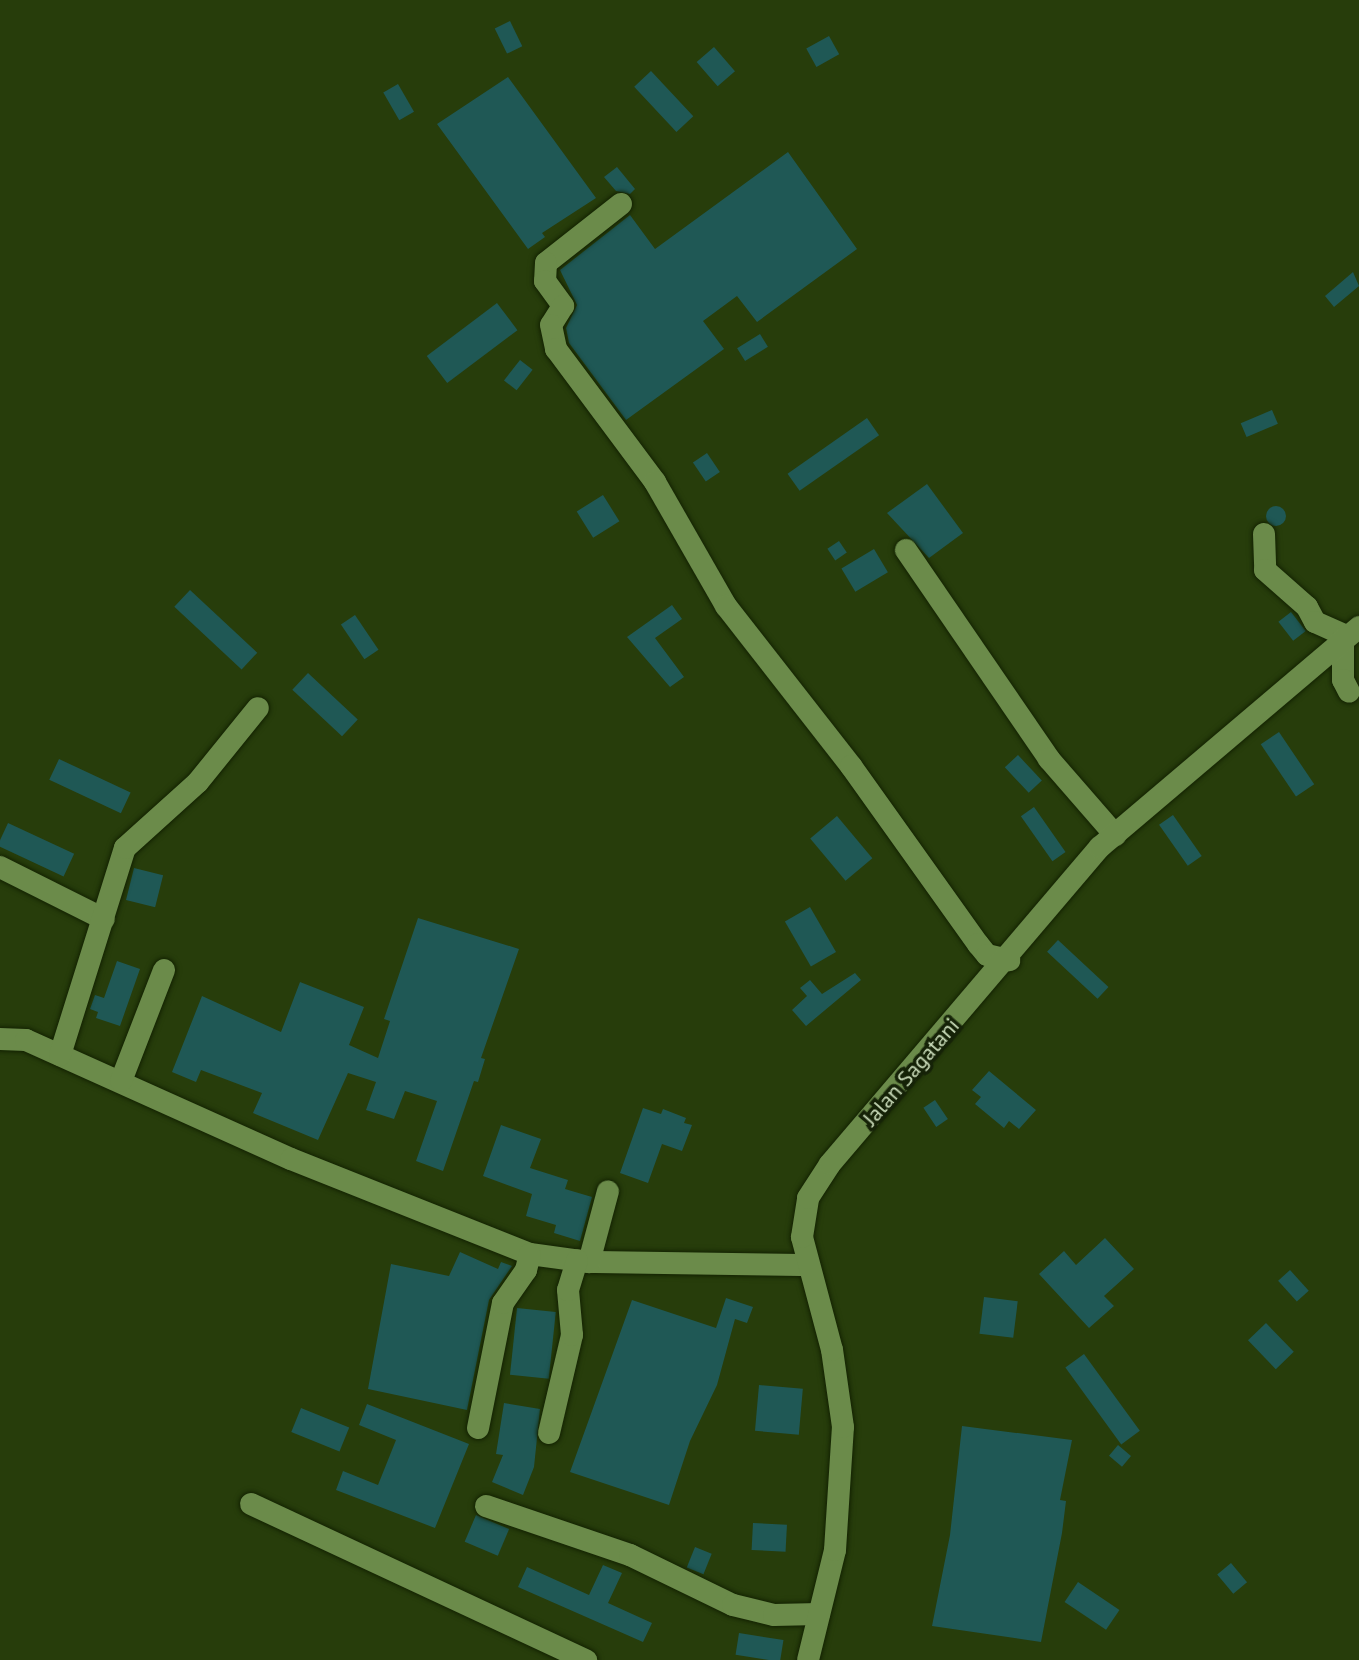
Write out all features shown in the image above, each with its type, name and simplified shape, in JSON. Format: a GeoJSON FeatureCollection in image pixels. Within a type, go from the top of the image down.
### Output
{"type":"FeatureCollection","features":[{"type":"Feature","properties":{"kind":"street"},"geometry":{"type":"LineString","coordinates":[[621,204],[570,242],[542,272],[563,306],[551,325],[556,349],[655,482],[726,606],[851,766],[978,944],[987,955],[1009,960]]}},
{"type":"Feature","properties":{"kind":"street"},"geometry":{"type":"LineString","coordinates":[[1264,534],[1265,570],[1307,607],[1315,622],[1349,634],[1343,680],[1349,692]]}},
{"type":"Feature","properties":{"kind":"street"},"geometry":{"type":"LineString","coordinates":[[906,550],[1049,759],[1115,835]]}},
{"type":"Feature","properties":{"kind":"street","name":"Jalan Sagatani"},"geometry":{"type":"LineString","coordinates":[[808,1660],[835,1550],[843,1427],[832,1350],[802,1237],[808,1198],[823,1175],[1115,835],[1349,634]]}},
{"type":"Feature","properties":{"kind":"street"},"geometry":{"type":"LineString","coordinates":[[60,1055],[125,848],[198,782],[258,708]]}},
{"type":"Feature","properties":{"kind":"street"},"geometry":{"type":"LineString","coordinates":[[0,867],[104,919]]}},
{"type":"Feature","properties":{"kind":"street"},"geometry":{"type":"LineString","coordinates":[[121,1081],[164,970]]}},
{"type":"Feature","properties":{"kind":"street"},"geometry":{"type":"LineString","coordinates":[[0,1039],[26,1040],[291,1159],[530,1254],[583,1261],[807,1265]]}},
{"type":"Feature","properties":{"kind":"street"},"geometry":{"type":"LineString","coordinates":[[549,1433],[572,1335],[568,1290],[583,1261],[608,1191]]}},
{"type":"Feature","properties":{"kind":"street"},"geometry":{"type":"LineString","coordinates":[[478,1428],[503,1303],[526,1270],[530,1254]]}},
{"type":"Feature","properties":{"kind":"street"},"geometry":{"type":"LineString","coordinates":[[251,1504],[586,1660]]}},
{"type":"Feature","properties":{"kind":"street"},"geometry":{"type":"LineString","coordinates":[[486,1506],[630,1555],[733,1605],[774,1615],[819,1614]]}},
{"type":"Feature","properties":{"kind":"building"},"geometry":{"type":"Polygon","coordinates":[[[510,21],[522,46],[507,54],[495,28],[510,21]]]}},
{"type":"Feature","properties":{"kind":"building"},"geometry":{"type":"Polygon","coordinates":[[[829,36],[839,54],[816,67],[806,49],[829,36]]]}},
{"type":"Feature","properties":{"kind":"building"},"geometry":{"type":"Polygon","coordinates":[[[714,47],[735,71],[718,86],[697,62],[714,47]]]}},
{"type":"Feature","properties":{"kind":"building"},"geometry":{"type":"Polygon","coordinates":[[[651,71],[693,116],[676,132],[634,87],[651,71]]]}},
{"type":"Feature","properties":{"kind":"building"},"geometry":{"type":"Polygon","coordinates":[[[508,77],[596,198],[542,233],[545,237],[528,249],[437,124],[508,77]]]}},
{"type":"Feature","properties":{"kind":"building"},"geometry":{"type":"Polygon","coordinates":[[[398,84],[414,112],[399,120],[383,92],[398,84]]]}},
{"type":"Feature","properties":{"kind":"building"},"geometry":{"type":"Polygon","coordinates":[[[788,152],[857,249],[757,322],[737,296],[703,321],[724,349],[626,420],[569,343],[566,328],[577,305],[560,270],[630,215],[655,249],[788,152]]]}},
{"type":"Feature","properties":{"kind":"building"},"geometry":{"type":"Polygon","coordinates":[[[617,167],[635,189],[630,194],[616,191],[604,177],[617,167]]]}},
{"type":"Feature","properties":{"kind":"building"},"geometry":{"type":"Polygon","coordinates":[[[1353,272],[1359,286],[1334,307],[1325,296],[1353,272]]]}},
{"type":"Feature","properties":{"kind":"building"},"geometry":{"type":"Polygon","coordinates":[[[497,303],[517,330],[447,383],[427,356],[497,303]]]}},
{"type":"Feature","properties":{"kind":"building"},"geometry":{"type":"Polygon","coordinates":[[[760,334],[768,347],[745,361],[737,348],[760,334]]]}},
{"type":"Feature","properties":{"kind":"building"},"geometry":{"type":"Polygon","coordinates":[[[520,360],[533,370],[517,390],[504,380],[520,360]]]}},
{"type":"Feature","properties":{"kind":"building"},"geometry":{"type":"Polygon","coordinates":[[[1272,410],[1278,424],[1247,437],[1241,423],[1272,410]]]}},
{"type":"Feature","properties":{"kind":"building"},"geometry":{"type":"Polygon","coordinates":[[[867,418],[879,435],[800,491],[788,474],[867,418]]]}},
{"type":"Feature","properties":{"kind":"building"},"geometry":{"type":"Polygon","coordinates":[[[707,453],[720,472],[706,482],[693,463],[707,453]]]}},
{"type":"Feature","properties":{"kind":"building"},"geometry":{"type":"Polygon","coordinates":[[[927,484],[963,533],[929,558],[887,513],[927,484]]]}},
{"type":"Feature","properties":{"kind":"building"},"geometry":{"type":"Polygon","coordinates":[[[603,495],[619,521],[593,538],[577,511],[603,495]]]}},
{"type":"Feature","properties":{"kind":"building"},"geometry":{"type":"Polygon","coordinates":[[[1272,506],[1280,506],[1286,516],[1280,526],[1272,526],[1266,520],[1266,512],[1272,506]]]}},
{"type":"Feature","properties":{"kind":"building"},"geometry":{"type":"Polygon","coordinates":[[[839,541],[847,553],[835,560],[827,549],[839,541]]]}},
{"type":"Feature","properties":{"kind":"building"},"geometry":{"type":"Polygon","coordinates":[[[874,549],[888,572],[855,592],[841,569],[874,549]]]}},
{"type":"Feature","properties":{"kind":"building"},"geometry":{"type":"Polygon","coordinates":[[[190,590],[257,653],[242,670],[174,607],[190,590]]]}},
{"type":"Feature","properties":{"kind":"building"},"geometry":{"type":"Polygon","coordinates":[[[672,605],[682,619],[655,638],[684,677],[670,687],[627,637],[672,605]]]}},
{"type":"Feature","properties":{"kind":"building"},"geometry":{"type":"Polygon","coordinates":[[[1291,612],[1306,631],[1293,641],[1278,622],[1291,612]]]}},
{"type":"Feature","properties":{"kind":"building"},"geometry":{"type":"Polygon","coordinates":[[[355,615],[378,650],[364,659],[341,625],[355,615]]]}},
{"type":"Feature","properties":{"kind":"building"},"geometry":{"type":"Polygon","coordinates":[[[308,673],[358,719],[342,736],[292,690],[308,673]]]}},
{"type":"Feature","properties":{"kind":"building"},"geometry":{"type":"Polygon","coordinates":[[[1279,732],[1314,784],[1296,797],[1261,744],[1279,732]]]}},
{"type":"Feature","properties":{"kind":"building"},"geometry":{"type":"Polygon","coordinates":[[[1018,755],[1042,781],[1029,793],[1005,767],[1018,755]]]}},
{"type":"Feature","properties":{"kind":"building"},"geometry":{"type":"Polygon","coordinates":[[[59,759],[131,792],[121,813],[49,780],[59,759]]]}},
{"type":"Feature","properties":{"kind":"building"},"geometry":{"type":"Polygon","coordinates":[[[1034,807],[1066,852],[1052,861],[1021,816],[1034,807]]]}},
{"type":"Feature","properties":{"kind":"building"},"geometry":{"type":"Polygon","coordinates":[[[1173,815],[1202,856],[1188,866],[1159,825],[1173,815]]]}},
{"type":"Feature","properties":{"kind":"building"},"geometry":{"type":"Polygon","coordinates":[[[837,816],[872,858],[846,881],[810,838],[837,816]]]}},
{"type":"Feature","properties":{"kind":"building"},"geometry":{"type":"Polygon","coordinates":[[[8,823],[74,854],[64,877],[0,847],[8,823]]]}},
{"type":"Feature","properties":{"kind":"building"},"geometry":{"type":"Polygon","coordinates":[[[134,868],[163,875],[155,907],[126,900],[134,868]]]}},
{"type":"Feature","properties":{"kind":"building"},"geometry":{"type":"Polygon","coordinates":[[[810,907],[836,952],[811,967],[785,921],[810,907]]]}},
{"type":"Feature","properties":{"kind":"building"},"geometry":{"type":"Polygon","coordinates":[[[418,918],[519,949],[481,1058],[485,1059],[478,1082],[474,1081],[443,1171],[416,1161],[437,1101],[405,1091],[394,1119],[366,1110],[376,1082],[348,1073],[318,1140],[253,1113],[262,1093],[201,1070],[196,1082],[172,1072],[202,996],[281,1032],[300,982],[364,1007],[349,1045],[378,1058],[390,1021],[384,1019],[418,918]]]}},
{"type":"Feature","properties":{"kind":"building"},"geometry":{"type":"Polygon","coordinates":[[[1058,940],[1108,987],[1098,999],[1047,952],[1058,940]]]}},
{"type":"Feature","properties":{"kind":"building"},"geometry":{"type":"Polygon","coordinates":[[[117,961],[140,969],[120,1026],[96,1018],[98,1012],[90,1009],[95,995],[104,998],[117,961]]]}},
{"type":"Feature","properties":{"kind":"building"},"geometry":{"type":"Polygon","coordinates":[[[855,973],[861,980],[806,1026],[792,1010],[807,996],[800,988],[810,980],[822,994],[855,973]]]}},
{"type":"Feature","properties":{"kind":"building"},"geometry":{"type":"Polygon","coordinates":[[[989,1071],[1036,1110],[1019,1129],[1009,1121],[1004,1128],[975,1104],[981,1097],[972,1090],[989,1071]]]}},
{"type":"Feature","properties":{"kind":"building"},"geometry":{"type":"Polygon","coordinates":[[[935,1100],[948,1119],[936,1127],[923,1108],[935,1100]]]}},
{"type":"Feature","properties":{"kind":"building"},"geometry":{"type":"Polygon","coordinates":[[[643,1108],[661,1114],[663,1109],[686,1118],[684,1123],[692,1125],[682,1151],[662,1144],[648,1183],[620,1173],[643,1108]]]}},
{"type":"Feature","properties":{"kind":"building"},"geometry":{"type":"Polygon","coordinates":[[[501,1125],[541,1139],[530,1168],[568,1180],[565,1189],[592,1197],[580,1241],[554,1233],[556,1225],[526,1216],[532,1194],[483,1176],[501,1125]]]}},
{"type":"Feature","properties":{"kind":"building"},"geometry":{"type":"Polygon","coordinates":[[[1105,1238],[1134,1269],[1104,1296],[1114,1306],[1089,1328],[1039,1274],[1064,1251],[1076,1265],[1105,1238]]]}},
{"type":"Feature","properties":{"kind":"building"},"geometry":{"type":"Polygon","coordinates":[[[460,1252],[498,1269],[501,1262],[512,1266],[489,1300],[467,1410],[368,1389],[391,1264],[449,1276],[460,1252]]]}},
{"type":"Feature","properties":{"kind":"building"},"geometry":{"type":"Polygon","coordinates":[[[1290,1270],[1309,1291],[1297,1302],[1278,1281],[1290,1270]]]}},
{"type":"Feature","properties":{"kind":"building"},"geometry":{"type":"Polygon","coordinates":[[[984,1297],[1018,1301],[1013,1338],[979,1334],[984,1297]]]}},
{"type":"Feature","properties":{"kind":"building"},"geometry":{"type":"Polygon","coordinates":[[[726,1298],[753,1307],[747,1323],[735,1319],[717,1385],[690,1441],[669,1505],[570,1472],[632,1300],[716,1328],[726,1298]]]}},
{"type":"Feature","properties":{"kind":"building"},"geometry":{"type":"Polygon","coordinates":[[[517,1308],[556,1312],[549,1379],[510,1375],[517,1308]]]}},
{"type":"Feature","properties":{"kind":"building"},"geometry":{"type":"Polygon","coordinates":[[[1266,1323],[1294,1352],[1276,1369],[1248,1340],[1266,1323]]]}},
{"type":"Feature","properties":{"kind":"building"},"geometry":{"type":"Polygon","coordinates":[[[1084,1354],[1140,1431],[1121,1444],[1065,1368],[1084,1354]]]}},
{"type":"Feature","properties":{"kind":"building"},"geometry":{"type":"Polygon","coordinates":[[[759,1385],[803,1389],[799,1435],[755,1431],[759,1385]]]}},
{"type":"Feature","properties":{"kind":"building"},"geometry":{"type":"Polygon","coordinates":[[[504,1403],[540,1409],[534,1467],[523,1495],[492,1482],[503,1455],[496,1454],[504,1403]]]}},
{"type":"Feature","properties":{"kind":"building"},"geometry":{"type":"Polygon","coordinates":[[[367,1404],[469,1444],[435,1528],[336,1490],[343,1471],[378,1485],[396,1440],[359,1425],[367,1404]]]}},
{"type":"Feature","properties":{"kind":"building"},"geometry":{"type":"Polygon","coordinates":[[[301,1408],[349,1427],[339,1452],[291,1432],[301,1408]]]}},
{"type":"Feature","properties":{"kind":"building"},"geometry":{"type":"Polygon","coordinates":[[[962,1426],[1072,1440],[1060,1500],[1066,1501],[1062,1533],[1041,1642],[932,1626],[950,1535],[962,1426]]]}},
{"type":"Feature","properties":{"kind":"building"},"geometry":{"type":"Polygon","coordinates":[[[1118,1445],[1131,1456],[1122,1467],[1109,1456],[1118,1445]]]}},
{"type":"Feature","properties":{"kind":"building"},"geometry":{"type":"Polygon","coordinates":[[[476,1515],[509,1529],[498,1556],[465,1542],[476,1515]]]}},
{"type":"Feature","properties":{"kind":"building"},"geometry":{"type":"Polygon","coordinates":[[[753,1523],[787,1525],[786,1552],[752,1550],[753,1523]]]}},
{"type":"Feature","properties":{"kind":"building"},"geometry":{"type":"Polygon","coordinates":[[[695,1547],[712,1554],[703,1574],[687,1567],[695,1547]]]}},
{"type":"Feature","properties":{"kind":"building"},"geometry":{"type":"Polygon","coordinates":[[[1231,1563],[1247,1582],[1233,1594],[1217,1575],[1231,1563]]]}},
{"type":"Feature","properties":{"kind":"building"},"geometry":{"type":"Polygon","coordinates":[[[603,1565],[622,1573],[608,1603],[652,1623],[643,1642],[518,1587],[527,1567],[589,1595],[603,1565]]]}},
{"type":"Feature","properties":{"kind":"building"},"geometry":{"type":"Polygon","coordinates":[[[1078,1582],[1119,1610],[1106,1630],[1065,1602],[1078,1582]]]}},
{"type":"Feature","properties":{"kind":"building"},"geometry":{"type":"Polygon","coordinates":[[[739,1633],[783,1640],[780,1660],[736,1655],[739,1633]]]}}]}
